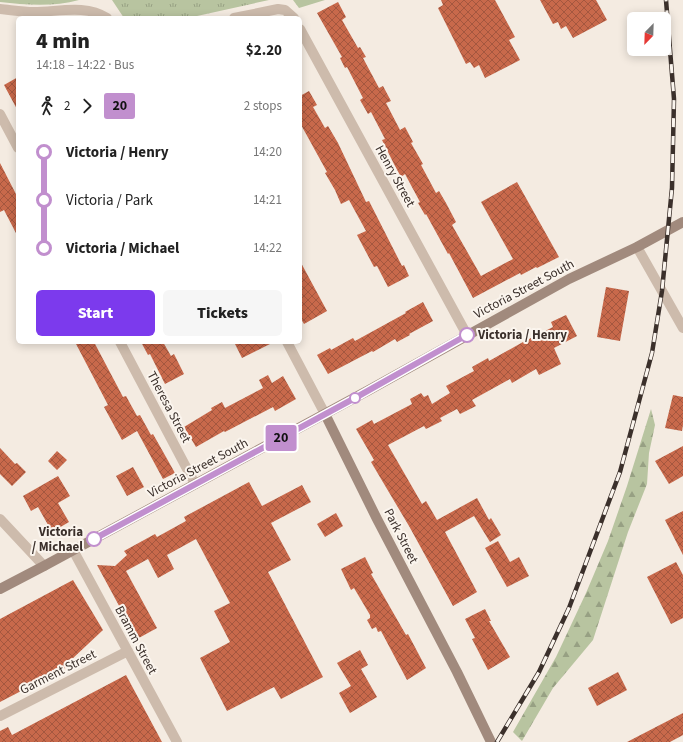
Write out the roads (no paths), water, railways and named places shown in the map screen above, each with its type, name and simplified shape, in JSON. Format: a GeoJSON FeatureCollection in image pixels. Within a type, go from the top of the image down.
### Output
{"type":"FeatureCollection","features":[{"type":"Feature","properties":{"kind":"main road","name":"Victoria Street South"},"geometry":{"type":"LineString","coordinates":[[0,588],[44,566],[325,414],[574,277],[637,247],[683,222]]}},
{"type":"Feature","properties":{"kind":"main road","name":"Park Street"},"geometry":{"type":"LineString","coordinates":[[325,414],[457,672],[491,742]]}},
{"type":"Feature","properties":{"kind":"street"},"geometry":{"type":"LineString","coordinates":[[0,9],[31,12],[80,9],[88,10],[102,16]]}},
{"type":"Feature","properties":{"kind":"street"},"geometry":{"type":"LineString","coordinates":[[244,16],[278,9],[285,10],[292,16]]}},
{"type":"Feature","properties":{"kind":"street","name":"Henry Street"},"geometry":{"type":"LineString","coordinates":[[302,33],[467,335]]}},
{"type":"Feature","properties":{"kind":"street"},"geometry":{"type":"LineString","coordinates":[[0,114],[16,144]]}},
{"type":"Feature","properties":{"kind":"street"},"geometry":{"type":"LineString","coordinates":[[637,247],[683,328]]}},
{"type":"Feature","properties":{"kind":"street","name":"Theresa Street"},"geometry":{"type":"LineString","coordinates":[[121,344],[195,484]]}},
{"type":"Feature","properties":{"kind":"street","name":"Park Street"},"geometry":{"type":"LineString","coordinates":[[288,344],[325,414]]}},
{"type":"Feature","properties":{"kind":"street"},"geometry":{"type":"LineString","coordinates":[[0,519],[44,566]]}},
{"type":"Feature","properties":{"kind":"street","name":"Bramm Street"},"geometry":{"type":"LineString","coordinates":[[73,550],[177,742]]}},
{"type":"Feature","properties":{"kind":"street","name":"Garment Street"},"geometry":{"type":"LineString","coordinates":[[0,716],[128,651]]}},
{"type":"Feature","properties":{"kind":"railway"},"geometry":{"type":"LineString","coordinates":[[497,742],[539,672],[569,608],[620,472],[652,353],[662,291],[672,188],[674,99],[666,0]]}},
{"type":"Feature","properties":{"kind":"place","name":"Victoria / Henry"},"geometry":{"type":"Point","coordinates":[467,335]}},
{"type":"Feature","properties":{"kind":"place","name":"Victoria / Michael"},"geometry":{"type":"Point","coordinates":[94,539]}}]}
